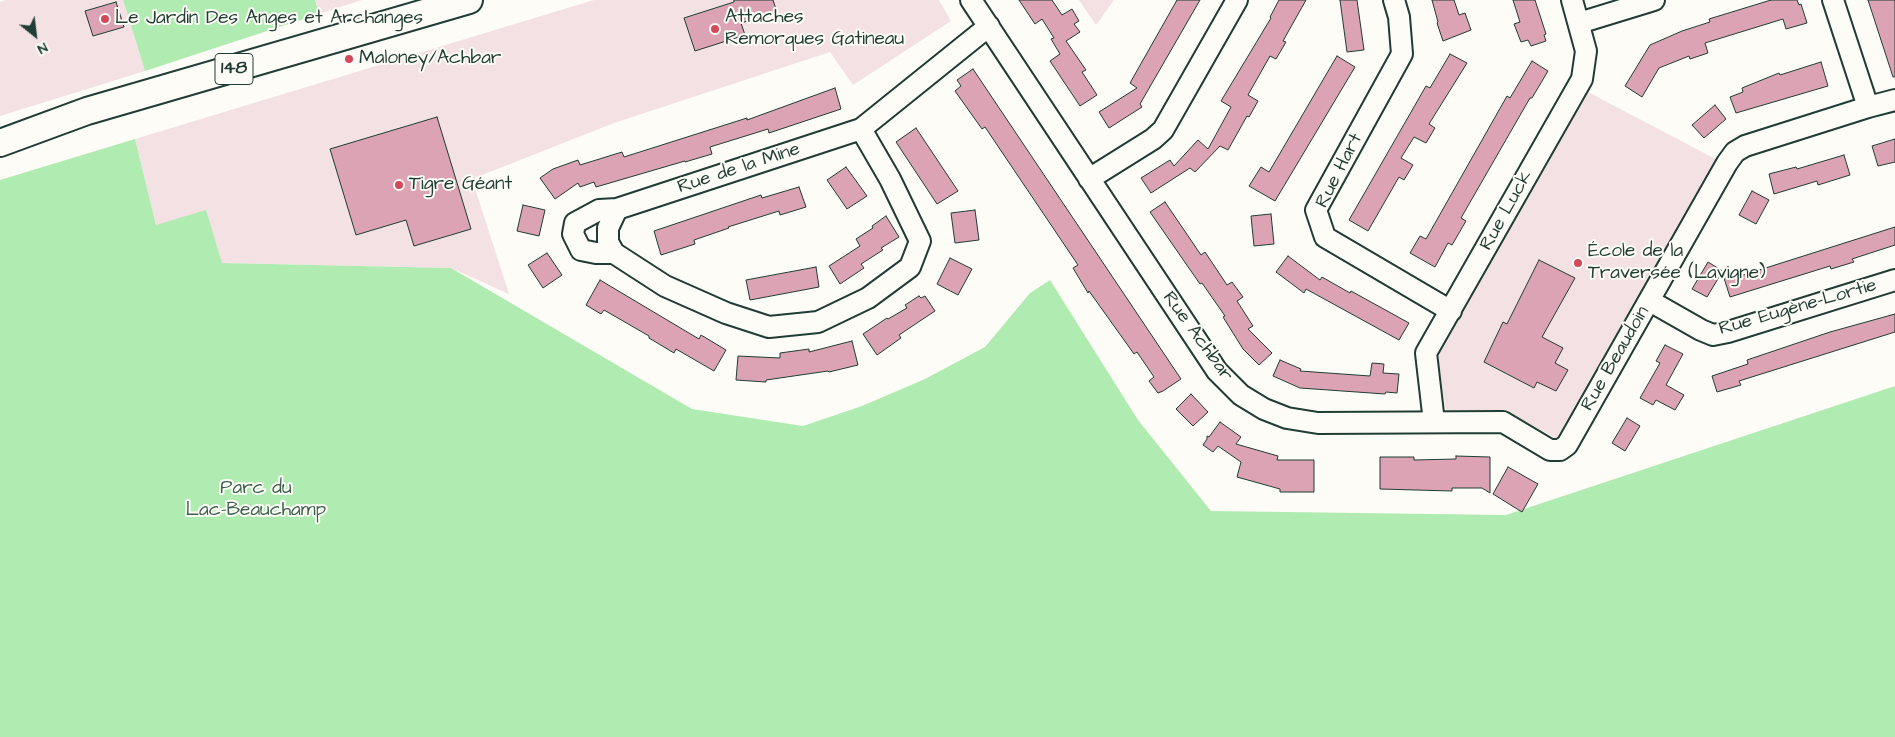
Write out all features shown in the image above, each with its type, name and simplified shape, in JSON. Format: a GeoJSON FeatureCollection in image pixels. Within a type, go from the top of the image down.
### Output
{"type":"FeatureCollection","features":[{"type":"Feature","properties":{"kind":"main road","name":"148"},"geometry":{"type":"LineString","coordinates":[[0,143],[87,111],[469,0]]}},
{"type":"Feature","properties":{"kind":"street","name":"Rue Achbar"},"geometry":{"type":"LineString","coordinates":[[972,0],[1217,371],[1242,395],[1264,409],[1287,418],[1318,423],[1503,422],[1550,450],[1560,450]]}},
{"type":"Feature","properties":{"kind":"street"},"geometry":{"type":"LineString","coordinates":[[1089,179],[1153,139],[1163,130],[1237,0]]}},
{"type":"Feature","properties":{"kind":"street","name":"Rue Hart"},"geometry":{"type":"LineString","coordinates":[[1394,0],[1399,16],[1402,54],[1316,210],[1325,237],[1451,312]]}},
{"type":"Feature","properties":{"kind":"street","name":"Rue Luck"},"geometry":{"type":"LineString","coordinates":[[1434,422],[1426,353],[1582,80],[1586,51],[1572,0]]}},
{"type":"Feature","properties":{"kind":"street"},"geometry":{"type":"LineString","coordinates":[[1579,23],[1654,0]]}},
{"type":"Feature","properties":{"kind":"street"},"geometry":{"type":"LineString","coordinates":[[1833,0],[1868,107]]}},
{"type":"Feature","properties":{"kind":"street","name":"Rue de la Mine"},"geometry":{"type":"LineString","coordinates":[[860,129],[890,180],[920,242],[910,267],[868,298],[818,322],[768,326],[726,313],[665,286],[614,253],[596,253],[581,250],[573,234],[575,222],[599,210],[617,209],[860,129],[989,26]]}},
{"type":"Feature","properties":{"kind":"street","name":"Rue Beaudoin"},"geometry":{"type":"LineString","coordinates":[[1560,450],[1567,445],[1735,152],[1745,146],[1895,100]]}},
{"type":"Feature","properties":{"kind":"street"},"geometry":{"type":"LineString","coordinates":[[614,253],[608,242],[608,228],[617,209]]}},
{"type":"Feature","properties":{"kind":"street","name":"Rue Eugène-Lortie"},"geometry":{"type":"LineString","coordinates":[[1650,301],[1701,330],[1713,334],[1728,332],[1895,280]]}},
{"type":"Feature","properties":{"kind":"shaded area"},"geometry":{"type":"Polygon","coordinates":[[[6,0],[123,0],[145,71],[0,116],[0,2],[6,0]]]}},
{"type":"Feature","properties":{"kind":"shaded area"},"geometry":{"type":"Polygon","coordinates":[[[315,0],[362,0],[319,14],[315,0]]]}},
{"type":"Feature","properties":{"kind":"shaded area"},"geometry":{"type":"Polygon","coordinates":[[[594,0],[939,0],[951,21],[853,85],[830,52],[614,123],[472,179],[509,294],[451,268],[222,263],[156,225],[135,139],[594,0]]]}},
{"type":"Feature","properties":{"kind":"shaded area"},"geometry":{"type":"Polygon","coordinates":[[[1079,0],[1114,0],[1096,25],[1079,0]]]}},
{"type":"Feature","properties":{"kind":"shaded area","name":"École de la Traversée (Lavigne)"},"geometry":{"type":"Polygon","coordinates":[[[1588,92],[1723,163],[1563,442],[1504,410],[1446,411],[1437,358],[1588,92]]]}},
{"type":"Feature","properties":{"kind":"green space"},"geometry":{"type":"Polygon","coordinates":[[[123,0],[315,0],[319,14],[145,71],[123,0]]]}},
{"type":"Feature","properties":{"kind":"green space","name":"Parc du Lac-Beauchamp"},"geometry":{"type":"Polygon","coordinates":[[[135,139],[156,225],[206,210],[222,263],[451,268],[692,409],[803,426],[862,406],[925,379],[985,347],[1030,293],[1050,280],[1138,420],[1211,511],[1506,515],[1895,386],[1895,737],[0,737],[0,180],[135,139]]]}},
{"type":"Feature","properties":{"kind":"building","name":"Attaches Remorques Gatineau"},"geometry":{"type":"Polygon","coordinates":[[[734,0],[773,0],[777,12],[741,23],[745,35],[695,51],[684,18],[734,2],[734,0]]]}},
{"type":"Feature","properties":{"kind":"building"},"geometry":{"type":"Polygon","coordinates":[[[1019,0],[1052,0],[1062,15],[1072,9],[1079,21],[1074,24],[1080,32],[1066,41],[1086,70],[1082,72],[1097,95],[1080,106],[1050,61],[1060,54],[1051,39],[1054,38],[1042,19],[1035,24],[1019,0]]]}},
{"type":"Feature","properties":{"kind":"building"},"geometry":{"type":"Polygon","coordinates":[[[1177,0],[1200,0],[1140,104],[1142,107],[1109,128],[1099,112],[1137,88],[1130,83],[1177,0]]]}},
{"type":"Feature","properties":{"kind":"building"},"geometry":{"type":"Polygon","coordinates":[[[1279,0],[1306,0],[1283,41],[1286,42],[1276,59],[1270,56],[1248,95],[1258,101],[1249,117],[1247,116],[1228,150],[1220,146],[1195,172],[1190,168],[1151,193],[1141,178],[1170,160],[1174,166],[1198,140],[1208,149],[1231,107],[1221,101],[1271,18],[1279,0]]]}},
{"type":"Feature","properties":{"kind":"building"},"geometry":{"type":"Polygon","coordinates":[[[1340,0],[1357,0],[1364,50],[1347,52],[1340,0]]]}},
{"type":"Feature","properties":{"kind":"building"},"geometry":{"type":"Polygon","coordinates":[[[1432,0],[1454,0],[1459,15],[1465,13],[1471,30],[1443,41],[1432,0]]]}},
{"type":"Feature","properties":{"kind":"building"},"geometry":{"type":"Polygon","coordinates":[[[1513,0],[1535,0],[1546,34],[1544,35],[1546,41],[1531,46],[1528,40],[1521,42],[1514,24],[1520,22],[1513,0]]]}},
{"type":"Feature","properties":{"kind":"building"},"geometry":{"type":"Polygon","coordinates":[[[1771,0],[1797,0],[1799,5],[1801,4],[1807,23],[1786,29],[1783,19],[1705,43],[1708,53],[1690,59],[1689,56],[1659,68],[1642,97],[1625,86],[1650,45],[1682,31],[1710,22],[1709,19],[1771,0]]]}},
{"type":"Feature","properties":{"kind":"building"},"geometry":{"type":"Polygon","coordinates":[[[1868,0],[1895,0],[1895,77],[1893,77],[1868,0]]]}},
{"type":"Feature","properties":{"kind":"building","name":"Le Jardin Des Anges et Archanges"},"geometry":{"type":"Polygon","coordinates":[[[116,2],[124,27],[93,36],[85,11],[116,2]]]}},
{"type":"Feature","properties":{"kind":"building"},"geometry":{"type":"Polygon","coordinates":[[[1450,54],[1467,63],[1429,124],[1435,128],[1426,143],[1414,137],[1401,158],[1413,165],[1404,180],[1399,177],[1368,231],[1349,220],[1426,86],[1430,88],[1450,54]]]}},
{"type":"Feature","properties":{"kind":"building"},"geometry":{"type":"Polygon","coordinates":[[[1337,56],[1355,67],[1275,201],[1249,186],[1261,167],[1269,172],[1337,56]]]}},
{"type":"Feature","properties":{"kind":"building"},"geometry":{"type":"Polygon","coordinates":[[[1532,61],[1548,71],[1532,98],[1530,98],[1461,218],[1466,221],[1452,245],[1448,243],[1435,267],[1410,253],[1420,236],[1426,239],[1507,96],[1510,98],[1532,61]]]}},
{"type":"Feature","properties":{"kind":"building"},"geometry":{"type":"Polygon","coordinates":[[[1821,62],[1828,86],[1736,113],[1730,97],[1743,92],[1742,88],[1779,73],[1780,75],[1821,62]]]}},
{"type":"Feature","properties":{"kind":"building"},"geometry":{"type":"Polygon","coordinates":[[[973,69],[1181,379],[1163,391],[1158,393],[1149,381],[1154,377],[1137,352],[1134,354],[1089,291],[1088,293],[1073,268],[1078,265],[985,127],[982,129],[955,91],[961,86],[957,80],[973,69]]]}},
{"type":"Feature","properties":{"kind":"building"},"geometry":{"type":"Polygon","coordinates":[[[835,88],[841,109],[769,133],[768,129],[710,147],[712,154],[596,187],[594,182],[580,187],[578,183],[555,199],[540,178],[553,169],[578,160],[580,165],[622,152],[624,157],[747,118],[747,120],[835,88]]]}},
{"type":"Feature","properties":{"kind":"building"},"geometry":{"type":"Polygon","coordinates":[[[1715,105],[1726,119],[1704,138],[1692,125],[1715,105]]]}},
{"type":"Feature","properties":{"kind":"building","name":"Tigre Géant"},"geometry":{"type":"Polygon","coordinates":[[[437,117],[471,229],[414,246],[406,220],[356,235],[330,149],[437,117]]]}},
{"type":"Feature","properties":{"kind":"building"},"geometry":{"type":"Polygon","coordinates":[[[916,128],[958,191],[937,204],[896,142],[916,128]]]}},
{"type":"Feature","properties":{"kind":"building"},"geometry":{"type":"Polygon","coordinates":[[[1895,139],[1895,162],[1878,166],[1872,146],[1895,139]]]}},
{"type":"Feature","properties":{"kind":"building"},"geometry":{"type":"Polygon","coordinates":[[[1844,155],[1850,175],[1818,185],[1817,181],[1774,194],[1769,174],[1796,167],[1797,169],[1844,155]]]}},
{"type":"Feature","properties":{"kind":"building"},"geometry":{"type":"Polygon","coordinates":[[[846,167],[867,196],[847,209],[827,180],[846,167]]]}},
{"type":"Feature","properties":{"kind":"building"},"geometry":{"type":"Polygon","coordinates":[[[799,187],[806,207],[780,215],[779,211],[728,227],[694,240],[695,244],[661,255],[654,231],[761,195],[762,198],[799,187]]]}},
{"type":"Feature","properties":{"kind":"building"},"geometry":{"type":"Polygon","coordinates":[[[1752,191],[1769,200],[1756,224],[1739,215],[1752,191]]]}},
{"type":"Feature","properties":{"kind":"building"},"geometry":{"type":"Polygon","coordinates":[[[1165,202],[1201,255],[1205,252],[1227,285],[1232,282],[1243,297],[1237,301],[1253,326],[1248,329],[1272,353],[1259,365],[1243,349],[1223,317],[1225,316],[1202,283],[1200,284],[1150,212],[1165,202]]]}},
{"type":"Feature","properties":{"kind":"building"},"geometry":{"type":"Polygon","coordinates":[[[523,205],[545,210],[539,236],[517,231],[523,205]]]}},
{"type":"Feature","properties":{"kind":"building"},"geometry":{"type":"Polygon","coordinates":[[[975,210],[979,240],[955,243],[951,213],[975,210]]]}},
{"type":"Feature","properties":{"kind":"building"},"geometry":{"type":"Polygon","coordinates":[[[1271,214],[1274,244],[1254,246],[1251,216],[1271,214]]]}},
{"type":"Feature","properties":{"kind":"building"},"geometry":{"type":"Polygon","coordinates":[[[886,216],[899,237],[881,248],[883,250],[861,264],[864,268],[840,284],[829,266],[860,246],[856,239],[873,228],[872,226],[886,216]]]}},
{"type":"Feature","properties":{"kind":"building"},"geometry":{"type":"Polygon","coordinates":[[[1895,227],[1895,245],[1852,259],[1854,262],[1831,269],[1830,266],[1730,297],[1722,272],[1707,297],[1692,289],[1708,262],[1734,278],[1895,227]]]}},
{"type":"Feature","properties":{"kind":"building"},"geometry":{"type":"Polygon","coordinates":[[[547,253],[562,275],[543,288],[528,265],[547,253]]]}},
{"type":"Feature","properties":{"kind":"building"},"geometry":{"type":"Polygon","coordinates":[[[1288,256],[1320,280],[1322,277],[1350,293],[1351,291],[1409,323],[1399,340],[1306,289],[1304,293],[1276,272],[1288,256]]]}},
{"type":"Feature","properties":{"kind":"building"},"geometry":{"type":"Polygon","coordinates":[[[950,258],[972,269],[958,295],[937,284],[950,258]]]}},
{"type":"Feature","properties":{"kind":"building"},"geometry":{"type":"Polygon","coordinates":[[[1539,260],[1575,278],[1542,337],[1563,348],[1555,363],[1568,370],[1556,391],[1537,382],[1534,388],[1484,362],[1503,322],[1507,324],[1539,260]]]}},
{"type":"Feature","properties":{"kind":"building"},"geometry":{"type":"Polygon","coordinates":[[[816,267],[819,287],[750,300],[746,280],[816,267]]]}},
{"type":"Feature","properties":{"kind":"building"},"geometry":{"type":"Polygon","coordinates":[[[600,280],[699,339],[701,335],[726,350],[714,371],[676,349],[674,353],[604,310],[601,314],[586,305],[600,280]]]}},
{"type":"Feature","properties":{"kind":"building"},"geometry":{"type":"Polygon","coordinates":[[[919,296],[921,298],[925,296],[935,311],[899,335],[901,338],[877,355],[863,334],[887,318],[907,308],[905,305],[919,296]]]}},
{"type":"Feature","properties":{"kind":"building"},"geometry":{"type":"Polygon","coordinates":[[[1895,314],[1895,332],[1739,381],[1741,385],[1717,392],[1712,376],[1748,364],[1747,360],[1830,332],[1895,314]]]}},
{"type":"Feature","properties":{"kind":"building"},"geometry":{"type":"Polygon","coordinates":[[[852,341],[858,365],[829,372],[766,380],[766,382],[736,380],[738,356],[780,358],[780,353],[809,349],[809,352],[852,341]]]}},
{"type":"Feature","properties":{"kind":"building"},"geometry":{"type":"Polygon","coordinates":[[[1665,345],[1683,354],[1666,385],[1684,395],[1675,410],[1656,400],[1653,405],[1640,398],[1660,363],[1656,361],[1665,345]]]}},
{"type":"Feature","properties":{"kind":"building"},"geometry":{"type":"Polygon","coordinates":[[[1280,360],[1301,369],[1300,371],[1370,376],[1372,363],[1384,364],[1383,373],[1399,374],[1397,393],[1386,392],[1385,394],[1300,388],[1273,376],[1280,360]]]}},
{"type":"Feature","properties":{"kind":"building"},"geometry":{"type":"Polygon","coordinates":[[[1191,394],[1208,412],[1193,426],[1176,409],[1191,394]]]}},
{"type":"Feature","properties":{"kind":"building"},"geometry":{"type":"Polygon","coordinates":[[[1627,418],[1640,426],[1625,451],[1612,443],[1627,418]]]}},
{"type":"Feature","properties":{"kind":"building"},"geometry":{"type":"Polygon","coordinates":[[[1220,422],[1241,437],[1236,444],[1278,456],[1277,460],[1314,460],[1314,492],[1280,492],[1280,489],[1237,477],[1241,462],[1218,446],[1213,452],[1203,445],[1207,436],[1209,437],[1220,422]]]}},
{"type":"Feature","properties":{"kind":"building"},"geometry":{"type":"Polygon","coordinates":[[[1456,456],[1490,457],[1490,493],[1482,488],[1452,488],[1452,491],[1380,489],[1380,457],[1414,457],[1414,460],[1456,459],[1456,456]]]}},
{"type":"Feature","properties":{"kind":"building"},"geometry":{"type":"Polygon","coordinates":[[[1508,467],[1538,484],[1522,512],[1493,494],[1508,467]]]}},
{"type":"Feature","properties":{"kind":"place","name":"Le Jardin Des Anges et Archanges"},"geometry":{"type":"Point","coordinates":[105,19]}},
{"type":"Feature","properties":{"kind":"place","name":"Attaches Remorques Gatineau"},"geometry":{"type":"Point","coordinates":[715,29]}},
{"type":"Feature","properties":{"kind":"place","name":"Maloney/Achbar"},"geometry":{"type":"Point","coordinates":[349,59]}},
{"type":"Feature","properties":{"kind":"place","name":"Tigre Géant"},"geometry":{"type":"Point","coordinates":[399,185]}},
{"type":"Feature","properties":{"kind":"place","name":"École de la Traversée (Lavigne)"},"geometry":{"type":"Point","coordinates":[1578,263]}}]}
